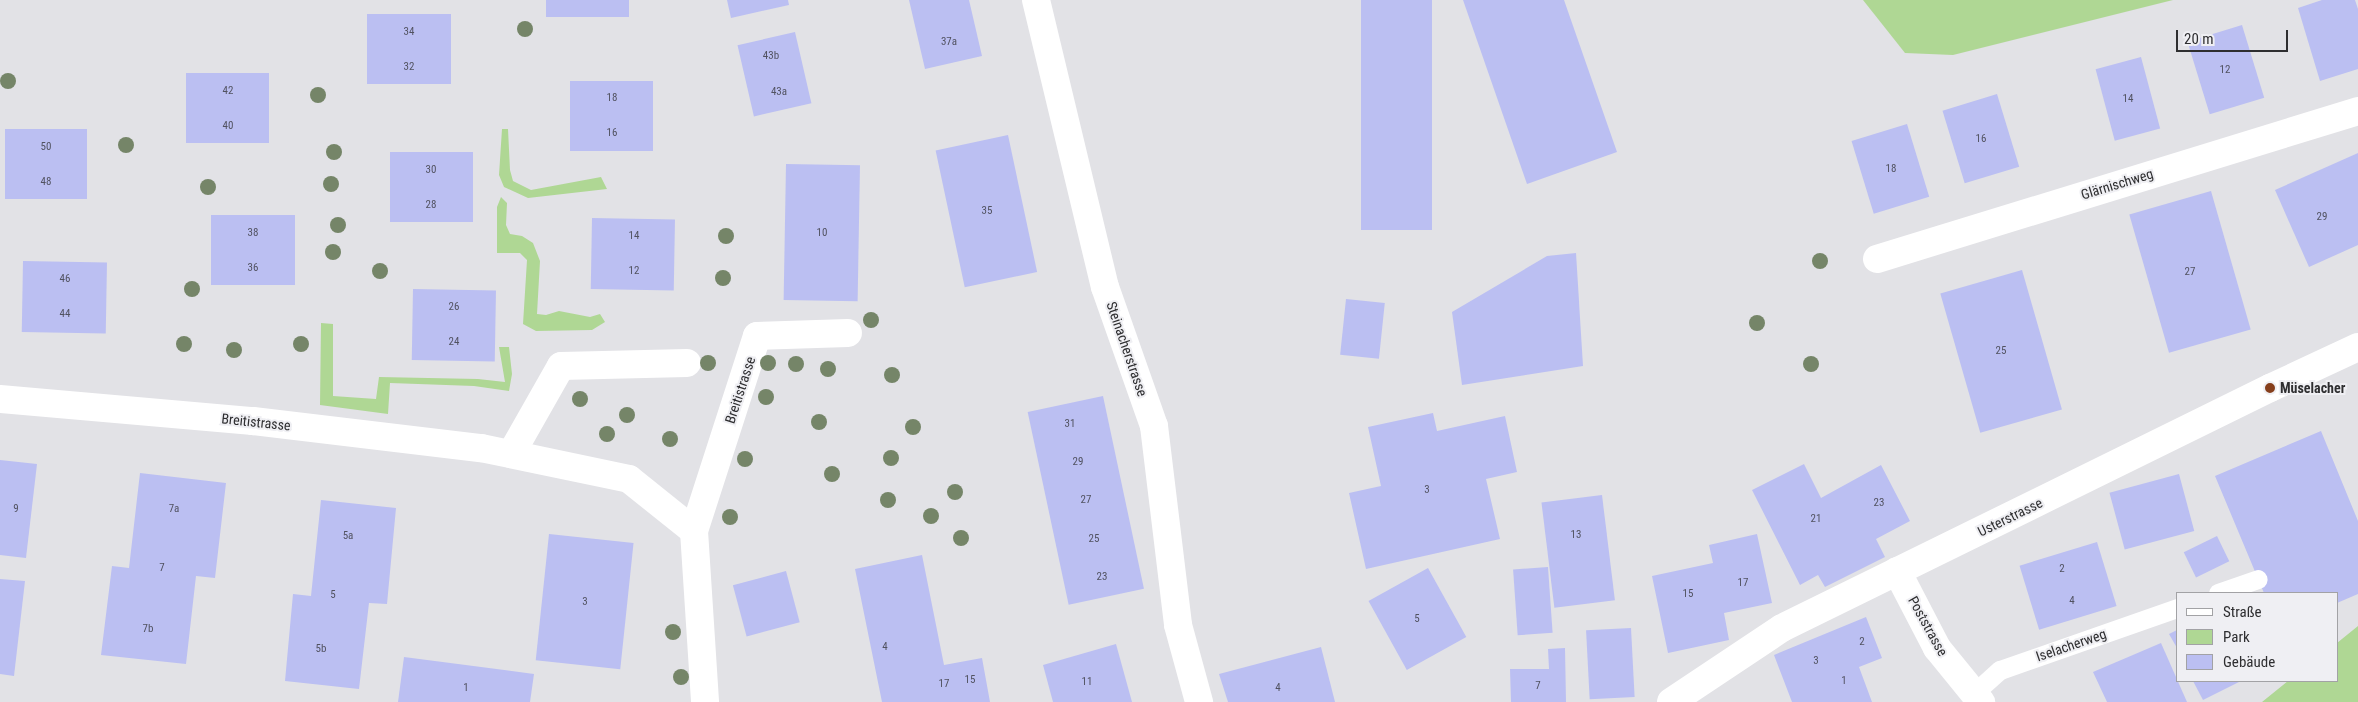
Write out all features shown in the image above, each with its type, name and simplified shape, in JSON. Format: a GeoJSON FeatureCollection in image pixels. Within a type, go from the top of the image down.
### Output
{"type":"FeatureCollection","features":[{"type":"Feature","properties":{"kind":"street","name":"Steinacherstrasse"},"geometry":{"type":"LineString","coordinates":[[1036,0],[1105,287],[1154,426],[1178,625],[1199,702]]}},
{"type":"Feature","properties":{"kind":"street","name":"Glärnischweg"},"geometry":{"type":"LineString","coordinates":[[1877,258],[2358,111]]}},
{"type":"Feature","properties":{"kind":"street","name":"Breitistrasse"},"geometry":{"type":"LineString","coordinates":[[705,702],[694,531],[757,336],[848,333]]}},
{"type":"Feature","properties":{"kind":"street","name":"Usterstrasse"},"geometry":{"type":"LineString","coordinates":[[1671,702],[1782,628],[2261,392],[2358,347]]}},
{"type":"Feature","properties":{"kind":"street"},"geometry":{"type":"LineString","coordinates":[[511,454],[561,366],[687,363]]}},
{"type":"Feature","properties":{"kind":"street","name":"Breitistrasse"},"geometry":{"type":"LineString","coordinates":[[0,399],[253,421],[511,454],[629,479],[694,531]]}},
{"type":"Feature","properties":{"kind":"street","name":"Poststrasse"},"geometry":{"type":"LineString","coordinates":[[1898,571],[1937,648],[1971,699]]}},
{"type":"Feature","properties":{"kind":"lane"},"geometry":{"type":"LineString","coordinates":[[2221,592],[2258,579]]}},
{"type":"Feature","properties":{"kind":"lane","name":"Iselacherweg"},"geometry":{"type":"LineString","coordinates":[[1971,699],[2000,670],[2176,608]]}},
{"type":"Feature","properties":{"kind":"green space"},"geometry":{"type":"Polygon","coordinates":[[[1863,0],[2173,0],[1953,55],[1905,53],[1863,0]]]}},
{"type":"Feature","properties":{"kind":"green space"},"geometry":{"type":"Polygon","coordinates":[[[502,129],[508,129],[510,170],[513,181],[531,190],[601,177],[607,189],[528,198],[504,187],[499,175],[502,129]]]}},
{"type":"Feature","properties":{"kind":"green space"},"geometry":{"type":"Polygon","coordinates":[[[501,197],[507,203],[506,225],[510,234],[522,236],[533,243],[540,261],[537,314],[546,315],[559,311],[590,317],[600,314],[605,322],[592,330],[536,331],[523,324],[527,260],[520,253],[497,253],[497,207],[501,197]]]}},
{"type":"Feature","properties":{"kind":"green space"},"geometry":{"type":"Polygon","coordinates":[[[321,323],[333,324],[333,396],[376,399],[379,377],[478,379],[505,382],[499,347],[509,347],[512,374],[509,391],[474,386],[390,383],[388,414],[320,405],[321,323]]]}},
{"type":"Feature","properties":{"kind":"green space"},"geometry":{"type":"Polygon","coordinates":[[[2358,626],[2358,702],[2262,702],[2287,682],[2338,682],[2338,642],[2358,626]]]}},
{"type":"Feature","properties":{"kind":"building"},"geometry":{"type":"Polygon","coordinates":[[[546,0],[629,0],[629,17],[546,17],[546,0]]]}},
{"type":"Feature","properties":{"kind":"building"},"geometry":{"type":"Polygon","coordinates":[[[727,0],[788,0],[789,5],[731,18],[727,0]]]}},
{"type":"Feature","properties":{"kind":"building"},"geometry":{"type":"Polygon","coordinates":[[[909,0],[969,0],[982,56],[925,69],[909,0]]]}},
{"type":"Feature","properties":{"kind":"building"},"geometry":{"type":"Polygon","coordinates":[[[1361,0],[1432,0],[1432,230],[1361,230],[1361,0]]]}},
{"type":"Feature","properties":{"kind":"building"},"geometry":{"type":"Polygon","coordinates":[[[1463,0],[1564,0],[1617,152],[1527,184],[1463,0]]]}},
{"type":"Feature","properties":{"kind":"building"},"geometry":{"type":"Polygon","coordinates":[[[2322,0],[2355,0],[2358,9],[2358,69],[2320,81],[2298,8],[2322,0]]]}},
{"type":"Feature","properties":{"kind":"building"},"geometry":{"type":"Polygon","coordinates":[[[367,14],[451,14],[451,84],[367,84],[367,14]]]}},
{"type":"Feature","properties":{"kind":"building"},"geometry":{"type":"Polygon","coordinates":[[[2242,25],[2264,98],[2210,114],[2187,42],[2242,25]]]}},
{"type":"Feature","properties":{"kind":"building"},"geometry":{"type":"Polygon","coordinates":[[[795,32],[811,103],[754,116],[738,45],[795,32]]]}},
{"type":"Feature","properties":{"kind":"building"},"geometry":{"type":"Polygon","coordinates":[[[2141,57],[2160,128],[2115,141],[2096,69],[2141,57]]]}},
{"type":"Feature","properties":{"kind":"building"},"geometry":{"type":"Polygon","coordinates":[[[186,73],[269,73],[269,143],[186,143],[186,73]]]}},
{"type":"Feature","properties":{"kind":"building"},"geometry":{"type":"Polygon","coordinates":[[[570,81],[653,81],[653,151],[570,151],[570,81]]]}},
{"type":"Feature","properties":{"kind":"building"},"geometry":{"type":"Polygon","coordinates":[[[1997,94],[2019,167],[1965,183],[1942,111],[1997,94]]]}},
{"type":"Feature","properties":{"kind":"building"},"geometry":{"type":"Polygon","coordinates":[[[1907,124],[1929,197],[1874,214],[1852,141],[1907,124]]]}},
{"type":"Feature","properties":{"kind":"building"},"geometry":{"type":"Polygon","coordinates":[[[5,129],[87,129],[87,199],[5,199],[5,129]]]}},
{"type":"Feature","properties":{"kind":"building"},"geometry":{"type":"Polygon","coordinates":[[[1008,135],[1037,272],[965,287],[936,150],[1008,135]]]}},
{"type":"Feature","properties":{"kind":"building"},"geometry":{"type":"Polygon","coordinates":[[[390,152],[473,152],[473,222],[390,222],[390,152]]]}},
{"type":"Feature","properties":{"kind":"building"},"geometry":{"type":"Polygon","coordinates":[[[2358,153],[2358,245],[2309,267],[2275,190],[2358,153]]]}},
{"type":"Feature","properties":{"kind":"building"},"geometry":{"type":"Polygon","coordinates":[[[786,164],[860,165],[858,301],[784,300],[786,164]]]}},
{"type":"Feature","properties":{"kind":"building"},"geometry":{"type":"Polygon","coordinates":[[[2211,191],[2251,329],[2169,353],[2129,214],[2211,191]]]}},
{"type":"Feature","properties":{"kind":"building"},"geometry":{"type":"Polygon","coordinates":[[[211,215],[295,215],[295,285],[211,285],[211,215]]]}},
{"type":"Feature","properties":{"kind":"building"},"geometry":{"type":"Polygon","coordinates":[[[592,218],[675,219],[674,290],[591,289],[592,218]]]}},
{"type":"Feature","properties":{"kind":"building"},"geometry":{"type":"Polygon","coordinates":[[[1576,253],[1583,366],[1462,385],[1452,312],[1547,256],[1576,253]]]}},
{"type":"Feature","properties":{"kind":"building"},"geometry":{"type":"Polygon","coordinates":[[[23,261],[107,262],[106,333],[22,332],[23,261]]]}},
{"type":"Feature","properties":{"kind":"building"},"geometry":{"type":"Polygon","coordinates":[[[2022,270],[2062,409],[1980,433],[1940,293],[2022,270]]]}},
{"type":"Feature","properties":{"kind":"building"},"geometry":{"type":"Polygon","coordinates":[[[413,289],[496,290],[495,361],[412,360],[413,289]]]}},
{"type":"Feature","properties":{"kind":"building"},"geometry":{"type":"Polygon","coordinates":[[[1346,299],[1385,303],[1379,359],[1340,355],[1346,299]]]}},
{"type":"Feature","properties":{"kind":"building"},"geometry":{"type":"Polygon","coordinates":[[[1103,396],[1144,589],[1069,605],[1028,412],[1103,396]]]}},
{"type":"Feature","properties":{"kind":"building"},"geometry":{"type":"Polygon","coordinates":[[[1433,413],[1437,431],[1505,416],[1517,472],[1486,479],[1500,539],[1366,569],[1349,493],[1381,486],[1368,427],[1433,413]]]}},
{"type":"Feature","properties":{"kind":"building"},"geometry":{"type":"Polygon","coordinates":[[[2321,431],[2358,521],[2358,594],[2338,603],[2338,592],[2264,592],[2215,476],[2321,431]]]}},
{"type":"Feature","properties":{"kind":"building"},"geometry":{"type":"Polygon","coordinates":[[[0,460],[37,464],[26,558],[0,555],[0,460]]]}},
{"type":"Feature","properties":{"kind":"building"},"geometry":{"type":"Polygon","coordinates":[[[1804,464],[1821,498],[1881,465],[1910,521],[1876,539],[1885,557],[1825,587],[1818,575],[1800,585],[1752,490],[1804,464]]]}},
{"type":"Feature","properties":{"kind":"building"},"geometry":{"type":"Polygon","coordinates":[[[140,473],[226,483],[215,578],[196,576],[186,664],[101,655],[112,566],[129,568],[140,473]]]}},
{"type":"Feature","properties":{"kind":"building"},"geometry":{"type":"Polygon","coordinates":[[[2179,474],[2194,531],[2125,550],[2109,493],[2179,474]]]}},
{"type":"Feature","properties":{"kind":"building"},"geometry":{"type":"Polygon","coordinates":[[[1602,495],[1615,600],[1554,608],[1541,502],[1602,495]]]}},
{"type":"Feature","properties":{"kind":"building"},"geometry":{"type":"Polygon","coordinates":[[[321,500],[396,508],[387,604],[369,603],[359,689],[285,681],[293,594],[311,596],[321,500]]]}},
{"type":"Feature","properties":{"kind":"building"},"geometry":{"type":"Polygon","coordinates":[[[549,534],[634,543],[620,669],[536,660],[549,534]]]}},
{"type":"Feature","properties":{"kind":"building"},"geometry":{"type":"Polygon","coordinates":[[[1757,534],[1772,603],[1724,613],[1729,640],[1668,653],[1652,576],[1713,563],[1709,545],[1757,534]]]}},
{"type":"Feature","properties":{"kind":"building"},"geometry":{"type":"Polygon","coordinates":[[[2217,536],[2229,561],[2196,577],[2184,552],[2217,536]]]}},
{"type":"Feature","properties":{"kind":"building"},"geometry":{"type":"Polygon","coordinates":[[[2097,542],[2117,606],[2039,630],[2020,566],[2097,542]]]}},
{"type":"Feature","properties":{"kind":"building"},"geometry":{"type":"Polygon","coordinates":[[[922,555],[944,665],[982,658],[990,702],[882,702],[855,569],[922,555]]]}},
{"type":"Feature","properties":{"kind":"building"},"geometry":{"type":"Polygon","coordinates":[[[1548,567],[1553,633],[1518,635],[1513,569],[1548,567]]]}},
{"type":"Feature","properties":{"kind":"building"},"geometry":{"type":"Polygon","coordinates":[[[1428,568],[1466,637],[1407,670],[1369,601],[1428,568]]]}},
{"type":"Feature","properties":{"kind":"building"},"geometry":{"type":"Polygon","coordinates":[[[786,571],[800,622],[747,636],[733,585],[786,571]]]}},
{"type":"Feature","properties":{"kind":"building"},"geometry":{"type":"Polygon","coordinates":[[[0,579],[25,581],[14,676],[0,674],[0,579]]]}},
{"type":"Feature","properties":{"kind":"building"},"geometry":{"type":"Polygon","coordinates":[[[1866,617],[1882,658],[1859,667],[1872,702],[1792,702],[1774,655],[1866,617]]]}},
{"type":"Feature","properties":{"kind":"building"},"geometry":{"type":"Polygon","coordinates":[[[1631,628],[1635,697],[1590,699],[1586,630],[1631,628]]]}},
{"type":"Feature","properties":{"kind":"building"},"geometry":{"type":"Polygon","coordinates":[[[2176,630],[2176,646],[2169,634],[2176,630]]]}},
{"type":"Feature","properties":{"kind":"building"},"geometry":{"type":"Polygon","coordinates":[[[2161,643],[2176,677],[2176,682],[2178,682],[2187,702],[2107,702],[2093,672],[2161,643]]]}},
{"type":"Feature","properties":{"kind":"building"},"geometry":{"type":"Polygon","coordinates":[[[1116,644],[1132,702],[1053,702],[1043,665],[1116,644]]]}},
{"type":"Feature","properties":{"kind":"building"},"geometry":{"type":"Polygon","coordinates":[[[1321,647],[1335,702],[1228,702],[1219,674],[1321,647]]]}},
{"type":"Feature","properties":{"kind":"building"},"geometry":{"type":"Polygon","coordinates":[[[1565,648],[1566,702],[1511,702],[1510,669],[1549,669],[1548,649],[1565,648]]]}},
{"type":"Feature","properties":{"kind":"building"},"geometry":{"type":"Polygon","coordinates":[[[404,657],[534,674],[530,702],[398,702],[404,657]]]}},
{"type":"Feature","properties":{"kind":"building"},"geometry":{"type":"Polygon","coordinates":[[[2194,682],[2239,682],[2203,700],[2194,682]]]}},
{"type":"Feature","properties":{"kind":"place","name":"Müselacher"},"geometry":{"type":"Point","coordinates":[2270,388]}}]}
